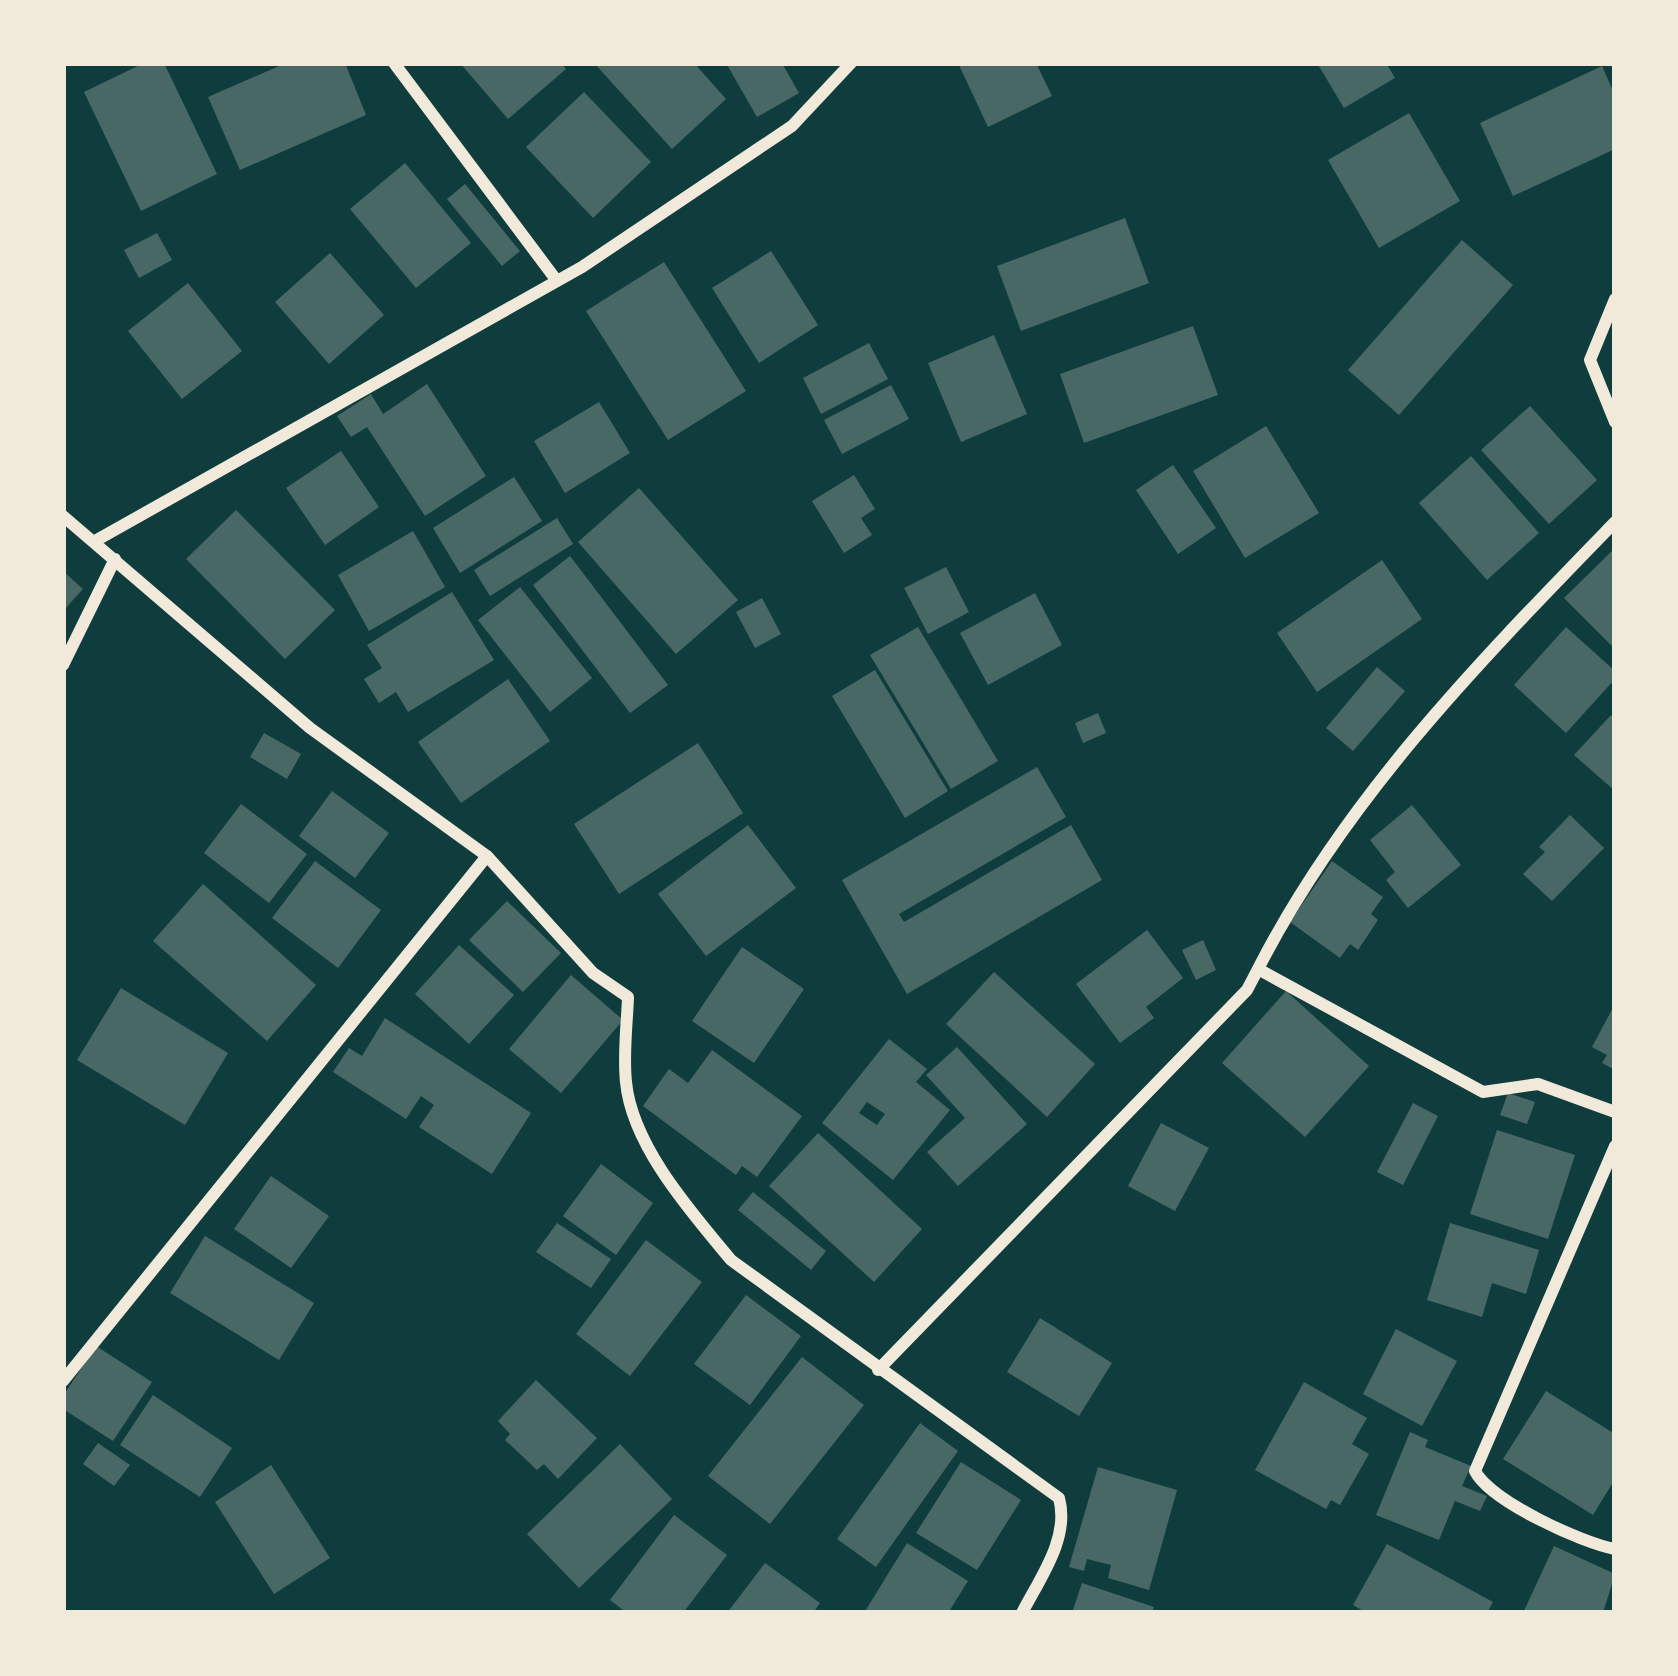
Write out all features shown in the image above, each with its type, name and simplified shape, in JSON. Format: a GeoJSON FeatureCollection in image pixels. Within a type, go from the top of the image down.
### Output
{"type":"FeatureCollection","features":[{"type":"Feature","properties":{"kind":"street"},"geometry":{"type":"LineString","coordinates":[[394,63],[556,281]]}},
{"type":"Feature","properties":{"kind":"street"},"geometry":{"type":"LineString","coordinates":[[95,541],[556,281],[792,126],[851,63]]}},
{"type":"Feature","properties":{"kind":"street"},"geometry":{"type":"LineString","coordinates":[[1615,299],[1590,360],[1615,422]]}},
{"type":"Feature","properties":{"kind":"street"},"geometry":{"type":"LineString","coordinates":[[63,516],[310,728],[487,856],[593,973],[628,997],[626,1082],[631,1107],[695,1216],[731,1260],[1059,1498],[1064,1516],[1052,1555],[1022,1613]]}},
{"type":"Feature","properties":{"kind":"street"},"geometry":{"type":"LineString","coordinates":[[878,1370],[1247,990],[1291,905],[1351,812],[1615,522]]}},
{"type":"Feature","properties":{"kind":"street"},"geometry":{"type":"LineString","coordinates":[[63,665],[116,559]]}},
{"type":"Feature","properties":{"kind":"street"},"geometry":{"type":"LineString","coordinates":[[63,1382],[487,856]]}},
{"type":"Feature","properties":{"kind":"street"},"geometry":{"type":"LineString","coordinates":[[1258,969],[1483,1092],[1538,1084],[1615,1112]]}},
{"type":"Feature","properties":{"kind":"street"},"geometry":{"type":"LineString","coordinates":[[1615,1145],[1475,1471],[1488,1489],[1530,1513],[1615,1549]]}},
{"type":"Feature","properties":{"kind":"building"},"geometry":{"type":"Polygon","coordinates":[[[144,63],[164,63],[217,174],[141,211],[84,92],[144,63]]]}},
{"type":"Feature","properties":{"kind":"building"},"geometry":{"type":"Polygon","coordinates":[[[286,63],[345,63],[366,115],[240,170],[208,97],[286,63]]]}},
{"type":"Feature","properties":{"kind":"building"},"geometry":{"type":"Polygon","coordinates":[[[460,63],[561,63],[566,69],[508,119],[460,63]]]}},
{"type":"Feature","properties":{"kind":"building"},"geometry":{"type":"Polygon","coordinates":[[[594,63],[694,63],[726,99],[672,149],[594,63]]]}},
{"type":"Feature","properties":{"kind":"building"},"geometry":{"type":"Polygon","coordinates":[[[726,63],[782,63],[799,93],[757,117],[726,63]]]}},
{"type":"Feature","properties":{"kind":"building"},"geometry":{"type":"Polygon","coordinates":[[[958,63],[1036,63],[1052,96],[988,127],[958,63]]]}},
{"type":"Feature","properties":{"kind":"building"},"geometry":{"type":"Polygon","coordinates":[[[1317,63],[1386,63],[1395,78],[1344,108],[1317,63]]]}},
{"type":"Feature","properties":{"kind":"building"},"geometry":{"type":"Polygon","coordinates":[[[1602,66],[1615,95],[1615,149],[1513,196],[1480,123],[1602,66]]]}},
{"type":"Feature","properties":{"kind":"building"},"geometry":{"type":"Polygon","coordinates":[[[584,92],[651,162],[593,218],[526,147],[584,92]]]}},
{"type":"Feature","properties":{"kind":"building"},"geometry":{"type":"Polygon","coordinates":[[[1409,113],[1460,201],[1379,248],[1328,160],[1409,113]]]}},
{"type":"Feature","properties":{"kind":"building"},"geometry":{"type":"Polygon","coordinates":[[[405,163],[471,243],[416,288],[350,209],[405,163]]]}},
{"type":"Feature","properties":{"kind":"building"},"geometry":{"type":"Polygon","coordinates":[[[465,184],[520,251],[502,266],[447,199],[465,184]]]}},
{"type":"Feature","properties":{"kind":"building"},"geometry":{"type":"Polygon","coordinates":[[[1125,218],[1149,283],[1021,331],[997,266],[1125,218]]]}},
{"type":"Feature","properties":{"kind":"building"},"geometry":{"type":"Polygon","coordinates":[[[157,233],[172,260],[139,278],[124,250],[157,233]]]}},
{"type":"Feature","properties":{"kind":"building"},"geometry":{"type":"Polygon","coordinates":[[[1462,240],[1513,285],[1399,415],[1348,370],[1462,240]]]}},
{"type":"Feature","properties":{"kind":"building"},"geometry":{"type":"Polygon","coordinates":[[[771,251],[818,325],[759,363],[712,288],[771,251]]]}},
{"type":"Feature","properties":{"kind":"building"},"geometry":{"type":"Polygon","coordinates":[[[330,253],[384,315],[329,364],[275,302],[330,253]]]}},
{"type":"Feature","properties":{"kind":"building"},"geometry":{"type":"Polygon","coordinates":[[[664,262],[746,391],[668,440],[586,311],[664,262]]]}},
{"type":"Feature","properties":{"kind":"building"},"geometry":{"type":"Polygon","coordinates":[[[188,283],[242,351],[182,399],[128,331],[188,283]]]}},
{"type":"Feature","properties":{"kind":"building"},"geometry":{"type":"Polygon","coordinates":[[[1193,326],[1218,395],[1084,443],[1060,374],[1193,326]]]}},
{"type":"Feature","properties":{"kind":"building"},"geometry":{"type":"Polygon","coordinates":[[[994,335],[1027,414],[961,442],[928,363],[994,335]]]}},
{"type":"Feature","properties":{"kind":"building"},"geometry":{"type":"Polygon","coordinates":[[[869,343],[888,379],[821,414],[803,378],[869,343]]]}},
{"type":"Feature","properties":{"kind":"building"},"geometry":{"type":"Polygon","coordinates":[[[427,384],[486,476],[425,516],[367,427],[351,437],[337,416],[371,394],[383,414],[427,384]]]}},
{"type":"Feature","properties":{"kind":"building"},"geometry":{"type":"Polygon","coordinates":[[[891,385],[909,419],[842,454],[824,420],[891,385]]]}},
{"type":"Feature","properties":{"kind":"building"},"geometry":{"type":"Polygon","coordinates":[[[599,402],[630,453],[565,493],[534,441],[599,402]]]}},
{"type":"Feature","properties":{"kind":"building"},"geometry":{"type":"Polygon","coordinates":[[[1530,406],[1597,480],[1549,524],[1481,450],[1530,406]]]}},
{"type":"Feature","properties":{"kind":"building"},"geometry":{"type":"Polygon","coordinates":[[[1266,426],[1319,513],[1245,558],[1193,471],[1266,426]]]}},
{"type":"Feature","properties":{"kind":"building"},"geometry":{"type":"Polygon","coordinates":[[[341,451],[379,507],[325,545],[286,488],[341,451]]]}},
{"type":"Feature","properties":{"kind":"building"},"geometry":{"type":"Polygon","coordinates":[[[1471,456],[1539,533],[1487,580],[1419,503],[1471,456]]]}},
{"type":"Feature","properties":{"kind":"building"},"geometry":{"type":"Polygon","coordinates":[[[1173,465],[1216,528],[1178,554],[1136,490],[1173,465]]]}},
{"type":"Feature","properties":{"kind":"building"},"geometry":{"type":"Polygon","coordinates":[[[854,475],[875,509],[861,518],[872,535],[844,553],[812,501],[854,475]]]}},
{"type":"Feature","properties":{"kind":"building"},"geometry":{"type":"Polygon","coordinates":[[[514,477],[542,521],[460,573],[433,528],[514,477]]]}},
{"type":"Feature","properties":{"kind":"building"},"geometry":{"type":"Polygon","coordinates":[[[639,488],[738,600],[676,654],[578,542],[639,488]]]}},
{"type":"Feature","properties":{"kind":"building"},"geometry":{"type":"Polygon","coordinates":[[[236,510],[335,610],[285,659],[186,559],[236,510]]]}},
{"type":"Feature","properties":{"kind":"building"},"geometry":{"type":"Polygon","coordinates":[[[557,518],[573,544],[490,596],[474,570],[557,518]]]}},
{"type":"Feature","properties":{"kind":"building"},"geometry":{"type":"Polygon","coordinates":[[[413,531],[445,587],[369,631],[338,575],[413,531]]]}},
{"type":"Feature","properties":{"kind":"building"},"geometry":{"type":"Polygon","coordinates":[[[1615,548],[1615,649],[1564,598],[1615,548]]]}},
{"type":"Feature","properties":{"kind":"building"},"geometry":{"type":"Polygon","coordinates":[[[570,556],[668,685],[630,713],[533,585],[570,556]]]}},
{"type":"Feature","properties":{"kind":"building"},"geometry":{"type":"Polygon","coordinates":[[[1382,560],[1422,619],[1317,692],[1277,633],[1382,560]]]}},
{"type":"Feature","properties":{"kind":"building"},"geometry":{"type":"Polygon","coordinates":[[[946,567],[969,612],[928,634],[904,588],[946,567]]]}},
{"type":"Feature","properties":{"kind":"building"},"geometry":{"type":"Polygon","coordinates":[[[63,571],[83,589],[63,611],[63,571]]]}},
{"type":"Feature","properties":{"kind":"building"},"geometry":{"type":"Polygon","coordinates":[[[520,587],[592,678],[550,712],[478,620],[520,587]]]}},
{"type":"Feature","properties":{"kind":"building"},"geometry":{"type":"Polygon","coordinates":[[[452,592],[494,660],[408,712],[396,692],[379,703],[364,679],[382,668],[367,645],[452,592]]]}},
{"type":"Feature","properties":{"kind":"building"},"geometry":{"type":"Polygon","coordinates":[[[1035,593],[1062,645],[988,685],[960,633],[1035,593]]]}},
{"type":"Feature","properties":{"kind":"building"},"geometry":{"type":"Polygon","coordinates":[[[762,598],[781,634],[755,648],[736,612],[762,598]]]}},
{"type":"Feature","properties":{"kind":"building"},"geometry":{"type":"Polygon","coordinates":[[[918,627],[998,761],[951,789],[870,655],[918,627]]]}},
{"type":"Feature","properties":{"kind":"building"},"geometry":{"type":"Polygon","coordinates":[[[1566,627],[1615,671],[1615,679],[1566,733],[1514,685],[1566,627]]]}},
{"type":"Feature","properties":{"kind":"building"},"geometry":{"type":"Polygon","coordinates":[[[1377,667],[1405,691],[1353,751],[1326,728],[1377,667]]]}},
{"type":"Feature","properties":{"kind":"building"},"geometry":{"type":"Polygon","coordinates":[[[875,670],[948,791],[905,818],[832,696],[875,670]]]}},
{"type":"Feature","properties":{"kind":"building"},"geometry":{"type":"Polygon","coordinates":[[[508,679],[550,741],[461,803],[418,742],[508,679]]]}},
{"type":"Feature","properties":{"kind":"building"},"geometry":{"type":"Polygon","coordinates":[[[1098,713],[1106,733],[1083,743],[1075,723],[1098,713]]]}},
{"type":"Feature","properties":{"kind":"building"},"geometry":{"type":"Polygon","coordinates":[[[1611,715],[1615,719],[1615,791],[1574,755],[1611,715]]]}},
{"type":"Feature","properties":{"kind":"building"},"geometry":{"type":"Polygon","coordinates":[[[264,733],[301,754],[287,779],[250,757],[264,733]]]}},
{"type":"Feature","properties":{"kind":"building"},"geometry":{"type":"Polygon","coordinates":[[[698,743],[743,813],[619,894],[574,824],[698,743]]]}},
{"type":"Feature","properties":{"kind":"building"},"geometry":{"type":"Polygon","coordinates":[[[1037,767],[1066,817],[899,914],[904,922],[1071,825],[1102,880],[907,994],[842,880],[1037,767]]]}},
{"type":"Feature","properties":{"kind":"building"},"geometry":{"type":"Polygon","coordinates":[[[332,791],[389,833],[355,878],[299,836],[332,791]]]}},
{"type":"Feature","properties":{"kind":"building"},"geometry":{"type":"Polygon","coordinates":[[[241,804],[307,854],[269,903],[204,853],[241,804]]]}},
{"type":"Feature","properties":{"kind":"building"},"geometry":{"type":"Polygon","coordinates":[[[1412,805],[1461,865],[1408,908],[1386,880],[1395,872],[1370,840],[1412,805]]]}},
{"type":"Feature","properties":{"kind":"building"},"geometry":{"type":"Polygon","coordinates":[[[1570,815],[1604,848],[1552,901],[1523,874],[1545,852],[1539,847],[1570,815]]]}},
{"type":"Feature","properties":{"kind":"building"},"geometry":{"type":"Polygon","coordinates":[[[748,825],[796,888],[706,956],[658,894],[748,825]]]}},
{"type":"Feature","properties":{"kind":"building"},"geometry":{"type":"Polygon","coordinates":[[[315,861],[381,910],[338,968],[272,918],[315,861]]]}},
{"type":"Feature","properties":{"kind":"building"},"geometry":{"type":"Polygon","coordinates":[[[1332,861],[1383,897],[1371,914],[1378,920],[1358,950],[1350,944],[1340,958],[1290,922],[1332,861]]]}},
{"type":"Feature","properties":{"kind":"building"},"geometry":{"type":"Polygon","coordinates":[[[203,884],[316,985],[267,1041],[153,941],[203,884]]]}},
{"type":"Feature","properties":{"kind":"building"},"geometry":{"type":"Polygon","coordinates":[[[507,901],[561,953],[523,992],[469,940],[507,901]]]}},
{"type":"Feature","properties":{"kind":"building"},"geometry":{"type":"Polygon","coordinates":[[[1147,930],[1183,978],[1146,1007],[1154,1018],[1120,1043],[1076,984],[1147,930]]]}},
{"type":"Feature","properties":{"kind":"building"},"geometry":{"type":"Polygon","coordinates":[[[1203,940],[1216,970],[1196,980],[1182,950],[1203,940]]]}},
{"type":"Feature","properties":{"kind":"building"},"geometry":{"type":"Polygon","coordinates":[[[459,945],[514,995],[469,1044],[415,994],[459,945]]]}},
{"type":"Feature","properties":{"kind":"building"},"geometry":{"type":"Polygon","coordinates":[[[742,947],[804,989],[754,1063],[692,1021],[742,947]]]}},
{"type":"Feature","properties":{"kind":"building"},"geometry":{"type":"Polygon","coordinates":[[[994,972],[1095,1064],[1047,1117],[946,1024],[994,972]]]}},
{"type":"Feature","properties":{"kind":"building"},"geometry":{"type":"Polygon","coordinates":[[[571,975],[623,1020],[561,1093],[509,1049],[571,975]]]}},
{"type":"Feature","properties":{"kind":"building"},"geometry":{"type":"Polygon","coordinates":[[[121,988],[228,1053],[185,1125],[77,1060],[121,988]]]}},
{"type":"Feature","properties":{"kind":"building"},"geometry":{"type":"Polygon","coordinates":[[[1286,991],[1369,1066],[1305,1137],[1222,1063],[1286,991]]]}},
{"type":"Feature","properties":{"kind":"building"},"geometry":{"type":"Polygon","coordinates":[[[1615,1004],[1615,1070],[1602,1063],[1607,1055],[1592,1047],[1615,1004]]]}},
{"type":"Feature","properties":{"kind":"building"},"geometry":{"type":"Polygon","coordinates":[[[385,1018],[531,1113],[492,1174],[419,1127],[434,1105],[421,1096],[406,1119],[333,1072],[349,1048],[362,1056],[385,1018]]]}},
{"type":"Feature","properties":{"kind":"building"},"geometry":{"type":"Polygon","coordinates":[[[889,1039],[927,1069],[916,1082],[950,1110],[893,1180],[822,1123],[889,1039]],[[867,1102],[859,1113],[877,1125],[885,1114],[867,1102]]]}},
{"type":"Feature","properties":{"kind":"building"},"geometry":{"type":"Polygon","coordinates":[[[957,1047],[1027,1124],[958,1186],[927,1152],[965,1118],[926,1075],[957,1047]]]}},
{"type":"Feature","properties":{"kind":"building"},"geometry":{"type":"Polygon","coordinates":[[[712,1050],[802,1116],[757,1177],[742,1166],[736,1175],[643,1106],[669,1069],[688,1083],[712,1050]]]}},
{"type":"Feature","properties":{"kind":"building"},"geometry":{"type":"Polygon","coordinates":[[[1508,1093],[1535,1102],[1527,1124],[1500,1115],[1508,1093]]]}},
{"type":"Feature","properties":{"kind":"building"},"geometry":{"type":"Polygon","coordinates":[[[1413,1103],[1438,1116],[1403,1185],[1377,1172],[1413,1103]]]}},
{"type":"Feature","properties":{"kind":"building"},"geometry":{"type":"Polygon","coordinates":[[[1161,1123],[1209,1148],[1175,1211],[1128,1186],[1161,1123]]]}},
{"type":"Feature","properties":{"kind":"building"},"geometry":{"type":"Polygon","coordinates":[[[1497,1130],[1575,1155],[1548,1239],[1470,1214],[1497,1130]]]}},
{"type":"Feature","properties":{"kind":"building"},"geometry":{"type":"Polygon","coordinates":[[[818,1133],[922,1229],[874,1282],[769,1186],[818,1133]]]}},
{"type":"Feature","properties":{"kind":"building"},"geometry":{"type":"Polygon","coordinates":[[[601,1164],[653,1203],[616,1255],[563,1216],[601,1164]]]}},
{"type":"Feature","properties":{"kind":"building"},"geometry":{"type":"Polygon","coordinates":[[[271,1176],[329,1216],[291,1268],[234,1229],[271,1176]]]}},
{"type":"Feature","properties":{"kind":"building"},"geometry":{"type":"Polygon","coordinates":[[[753,1192],[826,1251],[811,1270],[738,1210],[753,1192]]]}},
{"type":"Feature","properties":{"kind":"building"},"geometry":{"type":"Polygon","coordinates":[[[557,1223],[611,1259],[591,1288],[536,1252],[557,1223]]]}},
{"type":"Feature","properties":{"kind":"building"},"geometry":{"type":"Polygon","coordinates":[[[1450,1223],[1539,1250],[1526,1294],[1492,1283],[1482,1317],[1427,1300],[1450,1223]]]}},
{"type":"Feature","properties":{"kind":"building"},"geometry":{"type":"Polygon","coordinates":[[[205,1236],[314,1303],[279,1360],[170,1293],[205,1236]]]}},
{"type":"Feature","properties":{"kind":"building"},"geometry":{"type":"Polygon","coordinates":[[[646,1240],[702,1282],[630,1376],[576,1334],[646,1240]]]}},
{"type":"Feature","properties":{"kind":"building"},"geometry":{"type":"Polygon","coordinates":[[[746,1295],[801,1336],[750,1405],[694,1364],[746,1295]]]}},
{"type":"Feature","properties":{"kind":"building"},"geometry":{"type":"Polygon","coordinates":[[[1040,1318],[1112,1363],[1079,1416],[1007,1372],[1040,1318]]]}},
{"type":"Feature","properties":{"kind":"building"},"geometry":{"type":"Polygon","coordinates":[[[1396,1329],[1457,1361],[1422,1426],[1363,1394],[1396,1329]]]}},
{"type":"Feature","properties":{"kind":"building"},"geometry":{"type":"Polygon","coordinates":[[[96,1346],[152,1382],[113,1441],[63,1409],[63,1396],[96,1346]]]}},
{"type":"Feature","properties":{"kind":"building"},"geometry":{"type":"Polygon","coordinates":[[[802,1357],[864,1405],[770,1524],[708,1476],[802,1357]]]}},
{"type":"Feature","properties":{"kind":"building"},"geometry":{"type":"Polygon","coordinates":[[[536,1380],[597,1438],[558,1479],[544,1464],[537,1470],[505,1440],[510,1434],[498,1421],[536,1380]]]}},
{"type":"Feature","properties":{"kind":"building"},"geometry":{"type":"Polygon","coordinates":[[[1304,1382],[1367,1418],[1352,1444],[1369,1454],[1340,1505],[1331,1500],[1326,1509],[1255,1470],[1304,1382]]]}},
{"type":"Feature","properties":{"kind":"building"},"geometry":{"type":"Polygon","coordinates":[[[1546,1391],[1615,1434],[1615,1479],[1593,1515],[1503,1459],[1546,1391]]]}},
{"type":"Feature","properties":{"kind":"building"},"geometry":{"type":"Polygon","coordinates":[[[153,1395],[232,1448],[200,1497],[120,1445],[153,1395]]]}},
{"type":"Feature","properties":{"kind":"building"},"geometry":{"type":"Polygon","coordinates":[[[920,1423],[958,1451],[876,1567],[837,1539],[920,1423]]]}},
{"type":"Feature","properties":{"kind":"building"},"geometry":{"type":"Polygon","coordinates":[[[1410,1432],[1428,1440],[1425,1447],[1471,1466],[1462,1486],[1487,1496],[1480,1511],[1455,1501],[1439,1540],[1376,1515],[1410,1432]]]}},
{"type":"Feature","properties":{"kind":"building"},"geometry":{"type":"Polygon","coordinates":[[[98,1443],[130,1465],[114,1486],[83,1464],[98,1443]]]}},
{"type":"Feature","properties":{"kind":"building"},"geometry":{"type":"Polygon","coordinates":[[[620,1444],[672,1499],[579,1588],[527,1534],[620,1444]]]}},
{"type":"Feature","properties":{"kind":"building"},"geometry":{"type":"Polygon","coordinates":[[[961,1462],[1021,1500],[977,1570],[916,1533],[961,1462]]]}},
{"type":"Feature","properties":{"kind":"building"},"geometry":{"type":"Polygon","coordinates":[[[271,1465],[330,1558],[274,1594],[215,1502],[271,1465]]]}},
{"type":"Feature","properties":{"kind":"building"},"geometry":{"type":"Polygon","coordinates":[[[1098,1467],[1177,1490],[1149,1590],[1108,1578],[1111,1565],[1087,1559],[1084,1571],[1069,1567],[1098,1467]]]}},
{"type":"Feature","properties":{"kind":"building"},"geometry":{"type":"Polygon","coordinates":[[[674,1515],[727,1555],[683,1613],[627,1613],[610,1600],[674,1515]]]}},
{"type":"Feature","properties":{"kind":"building"},"geometry":{"type":"Polygon","coordinates":[[[907,1543],[968,1581],[948,1613],[864,1613],[907,1543]]]}},
{"type":"Feature","properties":{"kind":"building"},"geometry":{"type":"Polygon","coordinates":[[[1387,1544],[1493,1602],[1487,1613],[1367,1613],[1353,1605],[1387,1544]]]}},
{"type":"Feature","properties":{"kind":"building"},"geometry":{"type":"Polygon","coordinates":[[[1554,1546],[1615,1574],[1603,1613],[1523,1613],[1554,1546]]]}},
{"type":"Feature","properties":{"kind":"building"},"geometry":{"type":"Polygon","coordinates":[[[765,1563],[820,1603],[813,1613],[727,1613],[765,1563]]]}},
{"type":"Feature","properties":{"kind":"building"},"geometry":{"type":"Polygon","coordinates":[[[1082,1583],[1154,1607],[1152,1613],[1072,1613],[1082,1583]]]}}]}
